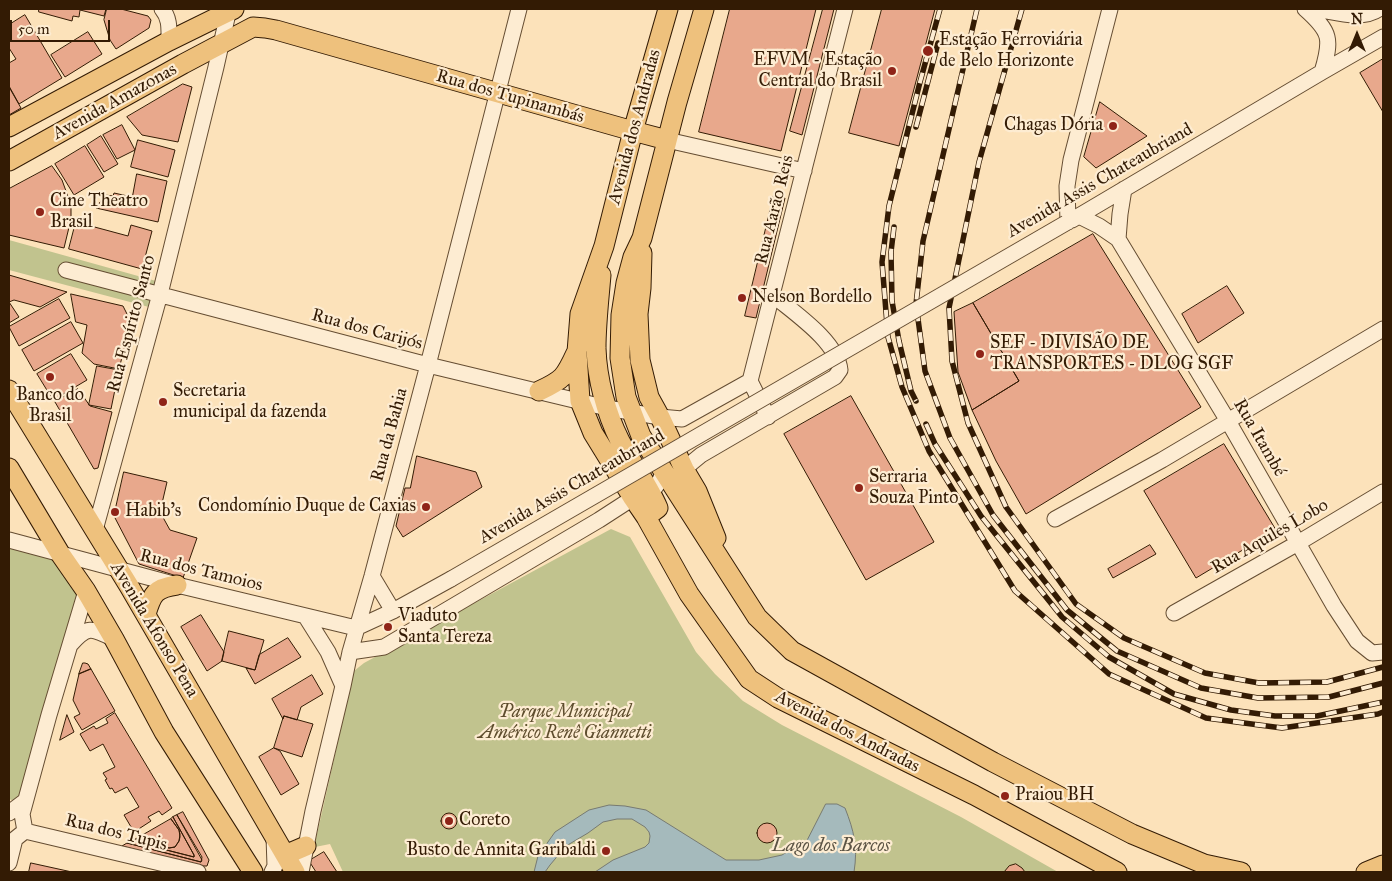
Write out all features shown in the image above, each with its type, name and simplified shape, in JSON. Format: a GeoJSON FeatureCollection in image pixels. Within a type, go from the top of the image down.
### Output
{"type":"FeatureCollection","features":[{"type":"Feature","properties":{"kind":"main road","name":"Avenida dos Andradas"},"geometry":{"type":"LineString","coordinates":[[652,505],[633,498],[593,433],[580,401],[577,352],[580,314],[604,246],[633,131],[668,9]]}},
{"type":"Feature","properties":{"kind":"main road","name":"Avenida dos Andradas"},"geometry":{"type":"LineString","coordinates":[[704,9],[677,102],[642,238],[633,257],[626,283],[621,315],[620,358],[626,397],[641,436],[757,617],[792,651],[994,762],[1132,834],[1204,864],[1241,872]]}},
{"type":"Feature","properties":{"kind":"main road","name":"Avenida Amazonas"},"geometry":{"type":"LineString","coordinates":[[9,127],[230,10]]}},
{"type":"Feature","properties":{"kind":"main road","name":"Rua dos Tupinambás"},"geometry":{"type":"LineString","coordinates":[[221,45],[253,27],[265,28],[667,140]]}},
{"type":"Feature","properties":{"kind":"main road","name":"Avenida Amazonas"},"geometry":{"type":"LineString","coordinates":[[9,161],[183,64],[221,45]]}},
{"type":"Feature","properties":{"kind":"main road","name":"Avenida dos Andradas"},"geometry":{"type":"LineString","coordinates":[[642,238],[638,314],[640,360],[648,397],[697,491],[734,581]]}},
{"type":"Feature","properties":{"kind":"main road","name":"Avenida dos Andradas"},"geometry":{"type":"LineString","coordinates":[[604,246],[596,348],[599,376],[607,408],[620,441],[652,505],[689,594],[748,679],[778,698],[974,795],[1117,872]]}},
{"type":"Feature","properties":{"kind":"main road"},"geometry":{"type":"LineString","coordinates":[[539,391],[554,384],[566,374],[577,352]]}},
{"type":"Feature","properties":{"kind":"main road","name":"Avenida Afonso Pena"},"geometry":{"type":"LineString","coordinates":[[9,390],[146,614],[295,872]]}},
{"type":"Feature","properties":{"kind":"main road"},"geometry":{"type":"LineString","coordinates":[[9,468],[61,555],[86,591],[164,732],[253,872]]}},
{"type":"Feature","properties":{"kind":"main road"},"geometry":{"type":"LineString","coordinates":[[652,505],[667,499],[668,479],[684,468]]}},
{"type":"Feature","properties":{"kind":"main road"},"geometry":{"type":"LineString","coordinates":[[146,614],[150,600],[155,592],[166,586],[177,585]]}},
{"type":"Feature","properties":{"kind":"main road"},"geometry":{"type":"LineString","coordinates":[[285,855],[306,846]]}},
{"type":"Feature","properties":{"kind":"main road"},"geometry":{"type":"LineString","coordinates":[[1366,872],[1383,865]]}},
{"type":"Feature","properties":{"kind":"main road"},"geometry":{"type":"LineString","coordinates":[[1366,872],[1383,872]]}},
{"type":"Feature","properties":{"kind":"street"},"geometry":{"type":"LineString","coordinates":[[162,9],[166,12],[168,19],[169,41]]}},
{"type":"Feature","properties":{"kind":"street","name":"Rua da Bahia"},"geometry":{"type":"LineString","coordinates":[[301,872],[313,811],[356,628],[372,576],[428,365],[519,9]]}},
{"type":"Feature","properties":{"kind":"street","name":"Rua Aarão Reis"},"geometry":{"type":"LineString","coordinates":[[750,381],[845,9]]}},
{"type":"Feature","properties":{"kind":"street"},"geometry":{"type":"LineString","coordinates":[[1071,220],[1067,186],[1071,160],[1110,9]]}},
{"type":"Feature","properties":{"kind":"street"},"geometry":{"type":"LineString","coordinates":[[1304,9],[1317,20],[1327,34],[1328,53],[1322,72]]}},
{"type":"Feature","properties":{"kind":"street"},"geometry":{"type":"LineString","coordinates":[[1316,9],[1358,16],[1372,13],[1379,9]]}},
{"type":"Feature","properties":{"kind":"street","name":"Rua Espírito Santo"},"geometry":{"type":"LineString","coordinates":[[95,530],[160,294],[230,10]]}},
{"type":"Feature","properties":{"kind":"street","name":"Avenida Assis Chateaubriand"},"geometry":{"type":"LineString","coordinates":[[356,628],[393,611],[451,579],[1383,37]]}},
{"type":"Feature","properties":{"kind":"street","name":"Rua dos Tupinambás"},"geometry":{"type":"LineString","coordinates":[[667,140],[804,171]]}},
{"type":"Feature","properties":{"kind":"street"},"geometry":{"type":"LineString","coordinates":[[1118,239],[1124,189]]}},
{"type":"Feature","properties":{"kind":"street","name":"Rua Itambé"},"geometry":{"type":"LineString","coordinates":[[1071,220],[1099,226],[1118,239],[1228,421],[1334,606],[1357,641],[1378,652]]}},
{"type":"Feature","properties":{"kind":"street","name":"Rua dos Carijós"},"geometry":{"type":"LineString","coordinates":[[66,270],[428,365],[607,408],[660,417]]}},
{"type":"Feature","properties":{"kind":"street"},"geometry":{"type":"LineString","coordinates":[[684,468],[701,455],[835,377],[840,370],[839,362],[824,338],[773,295]]}},
{"type":"Feature","properties":{"kind":"street"},"geometry":{"type":"LineString","coordinates":[[1055,519],[1162,460],[1383,329]]}},
{"type":"Feature","properties":{"kind":"street"},"geometry":{"type":"LineString","coordinates":[[750,381],[768,417]]}},
{"type":"Feature","properties":{"kind":"street","name":"Avenida Assis Chateaubriand"},"geometry":{"type":"LineString","coordinates":[[660,417],[682,419],[750,381]]}},
{"type":"Feature","properties":{"kind":"street","name":"Rua Aquiles Lobo"},"geometry":{"type":"LineString","coordinates":[[1174,613],[1298,544],[1383,492]]}},
{"type":"Feature","properties":{"kind":"street"},"geometry":{"type":"LineString","coordinates":[[350,652],[384,646],[599,520],[633,498]]}},
{"type":"Feature","properties":{"kind":"street","name":"Rua dos Tamoios"},"geometry":{"type":"LineString","coordinates":[[9,540],[177,585],[356,628]]}},
{"type":"Feature","properties":{"kind":"street"},"geometry":{"type":"LineString","coordinates":[[372,576],[393,611]]}},
{"type":"Feature","properties":{"kind":"street"},"geometry":{"type":"LineString","coordinates":[[9,863],[49,715],[86,591]]}},
{"type":"Feature","properties":{"kind":"street"},"geometry":{"type":"LineString","coordinates":[[306,617],[328,652],[343,686]]}},
{"type":"Feature","properties":{"kind":"street"},"geometry":{"type":"LineString","coordinates":[[356,628],[364,638],[373,644],[384,646]]}},
{"type":"Feature","properties":{"kind":"street"},"geometry":{"type":"LineString","coordinates":[[71,644],[81,633],[90,630],[98,631],[114,639]]}},
{"type":"Feature","properties":{"kind":"street"},"geometry":{"type":"LineString","coordinates":[[9,812],[25,801]]}},
{"type":"Feature","properties":{"kind":"street"},"geometry":{"type":"LineString","coordinates":[[272,872],[276,866],[274,834]]}},
{"type":"Feature","properties":{"kind":"street","name":"Rua dos Tupis"},"geometry":{"type":"LineString","coordinates":[[16,835],[198,872]]}},
{"type":"Feature","properties":{"kind":"green space"},"geometry":{"type":"Polygon","coordinates":[[[9,240],[156,281],[149,307],[9,270],[9,240]]]}},
{"type":"Feature","properties":{"kind":"green space","name":"Parque Municipal Américo Renê Giannetti"},"geometry":{"type":"Polygon","coordinates":[[[611,529],[630,537],[696,652],[715,674],[743,701],[782,725],[961,817],[1058,872],[343,872],[330,844],[315,847],[315,843],[354,671],[364,663],[611,529]]]}},
{"type":"Feature","properties":{"kind":"green space"},"geometry":{"type":"Polygon","coordinates":[[[9,540],[61,555],[82,584],[26,797],[17,802],[9,799],[9,540]]]}},
{"type":"Feature","properties":{"kind":"water","name":"Lago dos Barcos"},"geometry":{"type":"Polygon","coordinates":[[[826,804],[837,804],[845,808],[854,839],[856,855],[854,872],[595,872],[613,860],[645,847],[649,843],[649,832],[645,827],[632,819],[617,819],[603,822],[566,846],[545,872],[534,872],[538,856],[555,832],[589,810],[609,805],[646,810],[726,860],[759,860],[782,855],[807,840],[826,804]]]}},
{"type":"Feature","properties":{"kind":"building"},"geometry":{"type":"Polygon","coordinates":[[[39,9],[106,9],[104,16],[80,10],[79,17],[73,16],[72,21],[39,12],[39,9]]]}},
{"type":"Feature","properties":{"kind":"building"},"geometry":{"type":"Polygon","coordinates":[[[107,9],[121,9],[148,16],[151,20],[149,28],[116,49],[110,40],[104,20],[107,9]]]}},
{"type":"Feature","properties":{"kind":"building"},"geometry":{"type":"Polygon","coordinates":[[[730,9],[816,9],[781,151],[699,132],[730,9]]]}},
{"type":"Feature","properties":{"kind":"building"},"geometry":{"type":"Polygon","coordinates":[[[823,9],[834,9],[802,135],[790,131],[823,9]]]}},
{"type":"Feature","properties":{"kind":"building","name":"EFVM - Estação Central do Brasil"},"geometry":{"type":"Polygon","coordinates":[[[882,9],[935,9],[899,146],[849,133],[882,9]]]}},
{"type":"Feature","properties":{"kind":"building"},"geometry":{"type":"Polygon","coordinates":[[[25,15],[62,78],[19,104],[9,86],[9,63],[16,59],[9,48],[9,25],[25,15]]]}},
{"type":"Feature","properties":{"kind":"building"},"geometry":{"type":"Polygon","coordinates":[[[88,32],[102,54],[65,77],[51,55],[88,32]]]}},
{"type":"Feature","properties":{"kind":"building"},"geometry":{"type":"Polygon","coordinates":[[[1383,59],[1383,112],[1360,73],[1383,59]]]}},
{"type":"Feature","properties":{"kind":"building"},"geometry":{"type":"Polygon","coordinates":[[[183,84],[192,87],[178,142],[142,135],[127,117],[183,84]]]}},
{"type":"Feature","properties":{"kind":"building"},"geometry":{"type":"Polygon","coordinates":[[[9,87],[21,108],[9,115],[9,87]]]}},
{"type":"Feature","properties":{"kind":"building","name":"Chagas Dória"},"geometry":{"type":"Polygon","coordinates":[[[1100,102],[1147,136],[1096,168],[1084,157],[1100,102]]]}},
{"type":"Feature","properties":{"kind":"building"},"geometry":{"type":"Polygon","coordinates":[[[122,125],[135,150],[117,159],[103,135],[122,125]]]}},
{"type":"Feature","properties":{"kind":"building"},"geometry":{"type":"Polygon","coordinates":[[[101,136],[118,164],[104,172],[87,145],[101,136]]]}},
{"type":"Feature","properties":{"kind":"building"},"geometry":{"type":"Polygon","coordinates":[[[138,140],[175,150],[168,177],[131,167],[138,140]]]}},
{"type":"Feature","properties":{"kind":"building"},"geometry":{"type":"Polygon","coordinates":[[[85,146],[104,177],[74,195],[55,164],[85,146]]]}},
{"type":"Feature","properties":{"kind":"building","name":"Cine Theatro Brasil"},"geometry":{"type":"Polygon","coordinates":[[[52,166],[62,180],[71,205],[71,219],[64,248],[9,235],[9,189],[52,166]]]}},
{"type":"Feature","properties":{"kind":"building"},"geometry":{"type":"Polygon","coordinates":[[[137,174],[167,181],[158,222],[96,208],[105,195],[113,196],[114,193],[132,197],[137,174]]]}},
{"type":"Feature","properties":{"kind":"building"},"geometry":{"type":"Polygon","coordinates":[[[774,195],[785,198],[756,318],[745,316],[774,195]]]}},
{"type":"Feature","properties":{"kind":"building"},"geometry":{"type":"Polygon","coordinates":[[[76,222],[128,236],[131,225],[152,231],[142,269],[69,249],[76,222]]]}},
{"type":"Feature","properties":{"kind":"building"},"geometry":{"type":"Polygon","coordinates":[[[1093,234],[1201,407],[1026,514],[996,461],[972,410],[1019,381],[973,303],[1093,234]]]}},
{"type":"Feature","properties":{"kind":"building"},"geometry":{"type":"Polygon","coordinates":[[[9,275],[67,292],[40,307],[14,300],[9,302],[9,275]]]}},
{"type":"Feature","properties":{"kind":"building"},"geometry":{"type":"Polygon","coordinates":[[[1227,286],[1244,313],[1198,343],[1182,314],[1227,286]]]}},
{"type":"Feature","properties":{"kind":"building"},"geometry":{"type":"Polygon","coordinates":[[[71,294],[123,306],[131,322],[119,369],[94,364],[82,353],[87,325],[76,322],[71,294]]]}},
{"type":"Feature","properties":{"kind":"building"},"geometry":{"type":"Polygon","coordinates":[[[59,299],[70,318],[19,346],[9,327],[59,299]]]}},
{"type":"Feature","properties":{"kind":"building"},"geometry":{"type":"Polygon","coordinates":[[[9,302],[19,317],[9,323],[9,302]]]}},
{"type":"Feature","properties":{"kind":"building","name":"SEF - DIVISÃO DE TRANSPORTES - DLOG SGF"},"geometry":{"type":"Polygon","coordinates":[[[973,303],[1019,381],[972,410],[958,372],[954,312],[973,303]]]}},
{"type":"Feature","properties":{"kind":"building"},"geometry":{"type":"Polygon","coordinates":[[[71,322],[83,343],[34,371],[22,350],[71,322]]]}},
{"type":"Feature","properties":{"kind":"building"},"geometry":{"type":"Polygon","coordinates":[[[71,354],[87,380],[53,400],[37,374],[71,354]]]}},
{"type":"Feature","properties":{"kind":"building"},"geometry":{"type":"Polygon","coordinates":[[[97,366],[119,370],[111,409],[89,405],[97,366]]]}},
{"type":"Feature","properties":{"kind":"building"},"geometry":{"type":"Polygon","coordinates":[[[78,389],[90,406],[112,412],[98,468],[94,469],[55,402],[78,389]]]}},
{"type":"Feature","properties":{"kind":"building","name":"Serraria Souza Pinto"},"geometry":{"type":"Polygon","coordinates":[[[851,396],[934,542],[866,580],[784,434],[851,396]]]}},
{"type":"Feature","properties":{"kind":"building"},"geometry":{"type":"Polygon","coordinates":[[[1224,444],[1276,530],[1196,578],[1144,491],[1224,444]]]}},
{"type":"Feature","properties":{"kind":"building","name":"Condomínio Duque de Caxias"},"geometry":{"type":"Polygon","coordinates":[[[417,456],[476,472],[482,487],[403,537],[396,526],[405,488],[410,488],[417,456]]]}},
{"type":"Feature","properties":{"kind":"building"},"geometry":{"type":"Polygon","coordinates":[[[124,472],[167,482],[160,512],[170,530],[197,538],[183,578],[139,564],[114,516],[124,472]]]}},
{"type":"Feature","properties":{"kind":"building"},"geometry":{"type":"Polygon","coordinates":[[[1150,545],[1156,554],[1113,578],[1108,569],[1150,545]]]}},
{"type":"Feature","properties":{"kind":"building"},"geometry":{"type":"Polygon","coordinates":[[[201,615],[224,652],[222,661],[207,671],[181,627],[201,615]]]}},
{"type":"Feature","properties":{"kind":"building"},"geometry":{"type":"Polygon","coordinates":[[[229,631],[264,640],[255,670],[222,661],[229,631]]]}},
{"type":"Feature","properties":{"kind":"building"},"geometry":{"type":"Polygon","coordinates":[[[288,638],[301,657],[255,684],[246,668],[255,670],[259,655],[288,638]]]}},
{"type":"Feature","properties":{"kind":"building"},"geometry":{"type":"Polygon","coordinates":[[[83,663],[88,664],[91,669],[79,674],[83,663]]]}},
{"type":"Feature","properties":{"kind":"building"},"geometry":{"type":"Polygon","coordinates":[[[91,669],[115,711],[82,730],[74,717],[80,714],[73,700],[79,674],[91,669]]]}},
{"type":"Feature","properties":{"kind":"building"},"geometry":{"type":"Polygon","coordinates":[[[312,675],[323,694],[301,707],[297,720],[284,716],[283,719],[272,699],[312,675]]]}},
{"type":"Feature","properties":{"kind":"building"},"geometry":{"type":"Polygon","coordinates":[[[115,713],[172,808],[162,815],[159,811],[148,817],[151,821],[134,832],[124,815],[139,807],[127,787],[115,793],[112,788],[110,789],[103,773],[115,767],[103,744],[90,751],[80,734],[94,726],[96,729],[108,723],[106,719],[115,713]]]}},
{"type":"Feature","properties":{"kind":"building"},"geometry":{"type":"Polygon","coordinates":[[[67,715],[74,732],[60,740],[67,715]]]}},
{"type":"Feature","properties":{"kind":"building"},"geometry":{"type":"Polygon","coordinates":[[[284,716],[313,724],[302,757],[274,748],[284,716]]]}},
{"type":"Feature","properties":{"kind":"building"},"geometry":{"type":"Polygon","coordinates":[[[274,748],[280,751],[299,784],[281,795],[259,757],[274,748]]]}},
{"type":"Feature","properties":{"kind":"building"},"geometry":{"type":"Polygon","coordinates":[[[183,812],[209,860],[207,866],[197,866],[122,846],[127,843],[201,862],[202,860],[177,815],[183,812]]]}},
{"type":"Feature","properties":{"kind":"building","name":"Coreto"},"geometry":{"type":"Polygon","coordinates":[[[449,813],[457,821],[449,829],[441,821],[449,813]]]}},
{"type":"Feature","properties":{"kind":"building"},"geometry":{"type":"Polygon","coordinates":[[[177,815],[202,857],[201,862],[127,843],[131,841],[194,857],[173,817],[177,815]]]}},
{"type":"Feature","properties":{"kind":"building"},"geometry":{"type":"Polygon","coordinates":[[[173,817],[194,857],[131,841],[136,839],[169,848],[175,847],[180,837],[179,830],[171,819],[173,817]]]}},
{"type":"Feature","properties":{"kind":"building"},"geometry":{"type":"Polygon","coordinates":[[[171,819],[180,834],[179,841],[175,847],[169,848],[136,839],[171,819]]]}},
{"type":"Feature","properties":{"kind":"building"},"geometry":{"type":"Polygon","coordinates":[[[767,823],[774,826],[777,833],[774,840],[767,843],[760,840],[757,833],[760,826],[767,823]]]}},
{"type":"Feature","properties":{"kind":"building"},"geometry":{"type":"Polygon","coordinates":[[[324,852],[337,872],[316,872],[309,861],[324,852]]]}},
{"type":"Feature","properties":{"kind":"building"},"geometry":{"type":"Polygon","coordinates":[[[31,863],[72,872],[29,872],[31,863]]]}},
{"type":"Feature","properties":{"kind":"building"},"geometry":{"type":"Polygon","coordinates":[[[1016,864],[1025,872],[1004,872],[1009,866],[1016,864]]]}},
{"type":"Feature","properties":{"kind":"railway"},"geometry":{"type":"LineString","coordinates":[[940,9],[889,206],[882,262],[888,337],[902,387],[929,451],[1015,591],[1109,674],[1206,718],[1282,728],[1383,712]]}},
{"type":"Feature","properties":{"kind":"railway"},"geometry":{"type":"LineString","coordinates":[[977,9],[923,241],[916,304],[925,371],[950,438],[993,515],[1067,610],[1117,651],[1201,688],[1258,698],[1329,697],[1383,683]]}},
{"type":"Feature","properties":{"kind":"railway"},"geometry":{"type":"LineString","coordinates":[[1022,9],[979,162],[949,308],[952,361],[968,423],[1006,507],[1076,604],[1124,638],[1205,673],[1259,683],[1327,682],[1383,667]]}},
{"type":"Feature","properties":{"kind":"railway"},"geometry":{"type":"LineString","coordinates":[[916,127],[938,43]]}},
{"type":"Feature","properties":{"kind":"railway"},"geometry":{"type":"LineString","coordinates":[[894,227],[891,252],[892,301],[899,341],[911,391],[916,401]]}},
{"type":"Feature","properties":{"kind":"railway"},"geometry":{"type":"LineString","coordinates":[[926,424],[935,444],[981,516],[1062,617],[1109,657],[1174,694],[1231,710],[1275,716],[1317,716],[1383,702]]}},
{"type":"Feature","properties":{"kind":"place","name":"Estação Ferroviária de Belo Horizonte"},"geometry":{"type":"Point","coordinates":[928,51]}},
{"type":"Feature","properties":{"kind":"place","name":"EFVM - Estação Central do Brasil"},"geometry":{"type":"Point","coordinates":[892,71]}},
{"type":"Feature","properties":{"kind":"place","name":"Chagas Dória"},"geometry":{"type":"Point","coordinates":[1113,126]}},
{"type":"Feature","properties":{"kind":"place","name":"Cine Theatro Brasil"},"geometry":{"type":"Point","coordinates":[40,212]}},
{"type":"Feature","properties":{"kind":"place","name":"Nelson Bordello"},"geometry":{"type":"Point","coordinates":[742,298]}},
{"type":"Feature","properties":{"kind":"place","name":"SEF - DIVISÃO DE TRANSPORTES - DLOG SGF"},"geometry":{"type":"Point","coordinates":[980,354]}},
{"type":"Feature","properties":{"kind":"place","name":"Banco do Brasil"},"geometry":{"type":"Point","coordinates":[50,377]}},
{"type":"Feature","properties":{"kind":"place","name":"Secretaria municipal da fazenda"},"geometry":{"type":"Point","coordinates":[163,402]}},
{"type":"Feature","properties":{"kind":"place","name":"Serraria Souza Pinto"},"geometry":{"type":"Point","coordinates":[859,488]}},
{"type":"Feature","properties":{"kind":"place","name":"Condomínio Duque de Caxias"},"geometry":{"type":"Point","coordinates":[426,507]}},
{"type":"Feature","properties":{"kind":"place","name":"Habib's"},"geometry":{"type":"Point","coordinates":[115,512]}},
{"type":"Feature","properties":{"kind":"place","name":"Viaduto Santa Tereza"},"geometry":{"type":"Point","coordinates":[388,627]}},
{"type":"Feature","properties":{"kind":"place","name":"Praiou BH"},"geometry":{"type":"Point","coordinates":[1005,796]}},
{"type":"Feature","properties":{"kind":"place","name":"Coreto"},"geometry":{"type":"Point","coordinates":[449,821]}},
{"type":"Feature","properties":{"kind":"place","name":"Busto de Annita Garibaldi"},"geometry":{"type":"Point","coordinates":[606,851]}}]}
